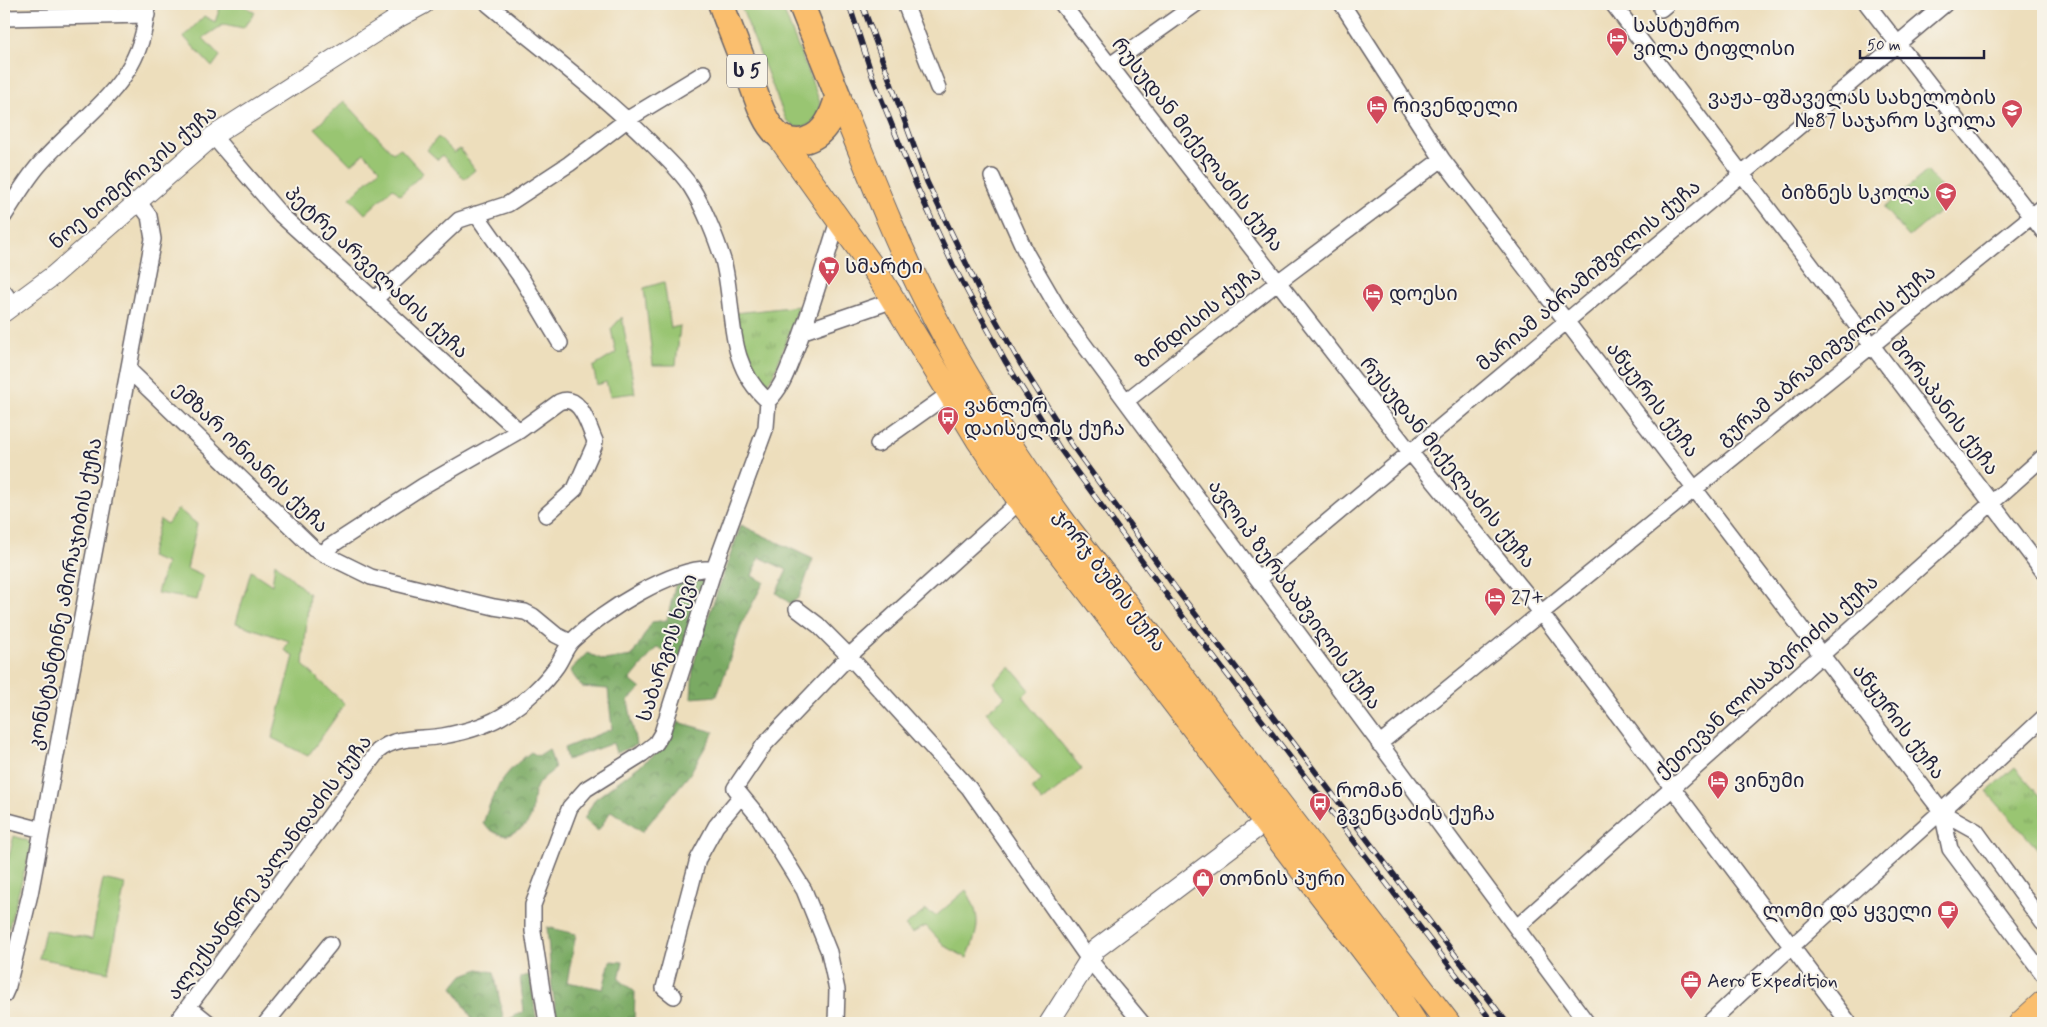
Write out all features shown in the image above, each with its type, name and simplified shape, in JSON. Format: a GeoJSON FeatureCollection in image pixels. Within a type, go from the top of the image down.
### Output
{"type":"FeatureCollection","features":[{"type":"Feature","properties":{"kind":"highway","name":"ჯორჯ ბუშის ქუჩა"},"geometry":{"type":"LineString","coordinates":[[721,4],[760,106],[778,135]]}},
{"type":"Feature","properties":{"kind":"highway","name":"ჯორჯ ბუშის ქუჩა"},"geometry":{"type":"LineString","coordinates":[[801,4],[838,96]]}},
{"type":"Feature","properties":{"kind":"highway"},"geometry":{"type":"LineString","coordinates":[[778,135],[792,141],[801,142],[812,138],[822,131],[829,120],[838,96]]}},
{"type":"Feature","properties":{"kind":"main road","name":"ჯორჯ ბუშის ქუჩა"},"geometry":{"type":"LineString","coordinates":[[838,96],[925,299],[958,362],[1011,450],[1065,524],[1448,1023]]}},
{"type":"Feature","properties":{"kind":"main road","name":"ჯორჯ ბუშის ქუჩა"},"geometry":{"type":"LineString","coordinates":[[778,135],[839,218],[894,300],[979,441],[1020,501],[1394,990],[1415,1023]]}},
{"type":"Feature","properties":{"kind":"main road"},"geometry":{"type":"LineString","coordinates":[[2021,1023],[2043,1003]]}},
{"type":"Feature","properties":{"kind":"street","name":"ნოე ხომერიკის ქუჩა"},"geometry":{"type":"LineString","coordinates":[[7,303],[54,275],[213,136],[394,11],[424,4]]}},
{"type":"Feature","properties":{"kind":"street"},"geometry":{"type":"LineString","coordinates":[[488,4],[628,119],[672,163],[690,186],[723,260],[734,340],[742,366],[752,384],[768,401]]}},
{"type":"Feature","properties":{"kind":"street"},"geometry":{"type":"LineString","coordinates":[[905,4],[938,88]]}},
{"type":"Feature","properties":{"kind":"street","name":"რუსუდან მიქელაძის ქუჩა"},"geometry":{"type":"LineString","coordinates":[[1062,4],[1410,452],[1541,613],[1849,1023]]}},
{"type":"Feature","properties":{"kind":"street"},"geometry":{"type":"LineString","coordinates":[[1110,65],[1196,4]]}},
{"type":"Feature","properties":{"kind":"street","name":"აწყურის ქუჩა"},"geometry":{"type":"LineString","coordinates":[[1342,4],[1442,159],[1942,812],[1976,831],[2043,923]]}},
{"type":"Feature","properties":{"kind":"street","name":"შორაპანის ქუჩა"},"geometry":{"type":"LineString","coordinates":[[1613,4],[2043,571]]}},
{"type":"Feature","properties":{"kind":"street"},"geometry":{"type":"LineString","coordinates":[[1867,4],[1897,44],[2037,212],[2043,231]]}},
{"type":"Feature","properties":{"kind":"street","name":"მარიამ აბრამიშვილის ქუჩა"},"geometry":{"type":"LineString","coordinates":[[1259,579],[1945,4]]}},
{"type":"Feature","properties":{"kind":"street"},"geometry":{"type":"LineString","coordinates":[[4,18],[147,9],[141,42],[127,74],[107,98],[38,166],[4,216]]}},
{"type":"Feature","properties":{"kind":"street"},"geometry":{"type":"LineString","coordinates":[[374,300],[459,220],[508,204],[569,164],[628,119],[704,73]]}},
{"type":"Feature","properties":{"kind":"street","name":"პეტრე არველაძის ქუჩა"},"geometry":{"type":"LineString","coordinates":[[213,136],[281,215],[519,431]]}},
{"type":"Feature","properties":{"kind":"street","name":"ზინდისის ქუჩა"},"geometry":{"type":"LineString","coordinates":[[1126,401],[1278,282],[1442,159]]}},
{"type":"Feature","properties":{"kind":"street","name":"ავლიპ ზურაბაშვილის ქუჩა"},"geometry":{"type":"LineString","coordinates":[[992,177],[1026,253],[1062,315],[1587,1023]]}},
{"type":"Feature","properties":{"kind":"street","name":"კონსტანტინე ამირაჯიბის ქუჩა"},"geometry":{"type":"LineString","coordinates":[[4,995],[8,986],[30,894],[153,238],[149,216],[138,201]]}},
{"type":"Feature","properties":{"kind":"street","name":"გურამ აბრამიშვილის ქუჩა"},"geometry":{"type":"LineString","coordinates":[[1379,744],[2037,212]]}},
{"type":"Feature","properties":{"kind":"street"},"geometry":{"type":"LineString","coordinates":[[476,214],[522,279],[560,343]]}},
{"type":"Feature","properties":{"kind":"street"},"geometry":{"type":"LineString","coordinates":[[570,642],[610,611],[649,588],[702,568],[714,569],[766,427],[768,401],[776,393],[782,382],[804,331],[839,218]]}},
{"type":"Feature","properties":{"kind":"street"},"geometry":{"type":"LineString","coordinates":[[804,331],[894,300]]}},
{"type":"Feature","properties":{"kind":"street","name":"ემზარ ონიანის ქუჩა"},"geometry":{"type":"LineString","coordinates":[[129,370],[279,516],[314,549],[325,556],[371,577],[494,607],[525,612],[533,616],[556,635],[570,642]]}},
{"type":"Feature","properties":{"kind":"street"},"geometry":{"type":"LineString","coordinates":[[878,444],[950,393]]}},
{"type":"Feature","properties":{"kind":"street"},"geometry":{"type":"LineString","coordinates":[[325,556],[329,547],[423,486],[519,431],[559,402],[566,400],[582,410],[595,441],[575,489],[546,514]]}},
{"type":"Feature","properties":{"kind":"street","name":"ქეთევან ლოსაბერიძის ქუჩა"},"geometry":{"type":"LineString","coordinates":[[1517,927],[2043,457]]}},
{"type":"Feature","properties":{"kind":"street"},"geometry":{"type":"LineString","coordinates":[[836,1023],[837,990],[829,952],[804,890],[758,816],[735,788],[764,745],[849,656],[1020,501]]}},
{"type":"Feature","properties":{"kind":"street","name":"საბარგოს ხევი"},"geometry":{"type":"LineString","coordinates":[[546,1019],[533,931],[533,905],[570,807],[586,789],[642,754],[656,743],[662,733],[714,569]]}},
{"type":"Feature","properties":{"kind":"street"},"geometry":{"type":"LineString","coordinates":[[797,609],[818,625],[849,656],[945,759],[969,788],[1088,958],[1142,1023]]}},
{"type":"Feature","properties":{"kind":"street","name":"ალექსანდრე კალანდაძის ქუჩა"},"geometry":{"type":"LineString","coordinates":[[176,1023],[378,751],[396,740],[442,736],[473,730],[507,713],[540,685],[556,667],[570,642]]}},
{"type":"Feature","properties":{"kind":"street"},"geometry":{"type":"LineString","coordinates":[[1709,1023],[1790,946],[1942,812],[2043,718]]}},
{"type":"Feature","properties":{"kind":"street"},"geometry":{"type":"LineString","coordinates":[[674,996],[664,988],[698,859],[716,826],[741,796]]}},
{"type":"Feature","properties":{"kind":"street","name":"აწყურის ქუჩა"},"geometry":{"type":"LineString","coordinates":[[1942,812],[1950,849],[2043,974]]}},
{"type":"Feature","properties":{"kind":"street"},"geometry":{"type":"LineString","coordinates":[[4,820],[42,830]]}},
{"type":"Feature","properties":{"kind":"street"},"geometry":{"type":"LineString","coordinates":[[1049,1023],[1088,958],[1096,949],[1266,821]]}},
{"type":"Feature","properties":{"kind":"street"},"geometry":{"type":"LineString","coordinates":[[266,1023],[330,944]]}},
{"type":"Feature","properties":{"kind":"street"},"geometry":{"type":"LineString","coordinates":[[189,1007],[209,1023]]}},
{"type":"Feature","properties":{"kind":"green space"},"geometry":{"type":"Polygon","coordinates":[[[219,4],[242,4],[255,13],[243,28],[224,24],[203,38],[220,56],[212,67],[184,37],[204,16],[215,22],[221,5],[219,4]]]}},
{"type":"Feature","properties":{"kind":"green space"},"geometry":{"type":"Polygon","coordinates":[[[740,4],[781,4],[820,102],[818,117],[807,126],[796,127],[786,120],[740,4]]]}},
{"type":"Feature","properties":{"kind":"green space"},"geometry":{"type":"Polygon","coordinates":[[[344,101],[393,153],[400,148],[423,173],[400,195],[393,188],[365,214],[350,198],[380,169],[364,153],[351,165],[315,128],[344,101]]]}},
{"type":"Feature","properties":{"kind":"green space"},"geometry":{"type":"Polygon","coordinates":[[[438,137],[454,153],[460,149],[475,170],[464,179],[442,155],[438,160],[427,150],[438,137]]]}},
{"type":"Feature","properties":{"kind":"green space"},"geometry":{"type":"Polygon","coordinates":[[[1927,171],[1952,201],[1909,237],[1884,208],[1927,171]]]}},
{"type":"Feature","properties":{"kind":"green space"},"geometry":{"type":"Polygon","coordinates":[[[664,282],[671,328],[680,326],[676,365],[653,365],[644,288],[664,282]]]}},
{"type":"Feature","properties":{"kind":"green space"},"geometry":{"type":"Polygon","coordinates":[[[799,306],[774,374],[766,385],[760,384],[740,346],[736,313],[799,306]]]}},
{"type":"Feature","properties":{"kind":"green space"},"geometry":{"type":"Polygon","coordinates":[[[622,317],[635,393],[610,396],[606,382],[597,385],[593,367],[616,353],[611,329],[622,317]]]}},
{"type":"Feature","properties":{"kind":"green space"},"geometry":{"type":"Polygon","coordinates":[[[178,509],[197,524],[187,569],[203,576],[197,600],[157,593],[166,563],[150,557],[160,520],[167,524],[178,509]]]}},
{"type":"Feature","properties":{"kind":"green space"},"geometry":{"type":"Polygon","coordinates":[[[741,525],[813,559],[799,597],[791,604],[776,593],[787,570],[759,557],[752,576],[764,582],[743,621],[717,696],[691,698],[693,667],[701,637],[741,525]]]}},
{"type":"Feature","properties":{"kind":"green space"},"geometry":{"type":"Polygon","coordinates":[[[275,563],[309,594],[303,665],[345,704],[308,756],[272,738],[294,656],[284,650],[289,641],[236,623],[251,571],[272,585],[275,563]]]}},
{"type":"Feature","properties":{"kind":"green space"},"geometry":{"type":"Polygon","coordinates":[[[706,575],[680,660],[657,647],[630,680],[641,689],[628,700],[636,745],[616,753],[613,743],[567,760],[564,748],[612,729],[608,689],[582,687],[570,671],[587,653],[604,660],[632,656],[652,622],[667,620],[676,582],[706,575]]]}},
{"type":"Feature","properties":{"kind":"green space"},"geometry":{"type":"Polygon","coordinates":[[[1011,667],[1030,690],[1023,697],[1082,769],[1042,802],[1032,789],[1042,780],[986,712],[1005,697],[993,682],[1011,667]]]}},
{"type":"Feature","properties":{"kind":"green space"},"geometry":{"type":"Polygon","coordinates":[[[678,722],[714,732],[689,775],[642,832],[611,811],[598,831],[584,819],[595,799],[666,746],[678,722]]]}},
{"type":"Feature","properties":{"kind":"green space"},"geometry":{"type":"Polygon","coordinates":[[[549,749],[555,769],[538,784],[533,799],[531,817],[523,828],[510,835],[502,835],[483,824],[495,792],[506,775],[531,752],[538,756],[549,749]]]}},
{"type":"Feature","properties":{"kind":"green space"},"geometry":{"type":"Polygon","coordinates":[[[2015,767],[2043,799],[2043,855],[1987,792],[2015,767]]]}},
{"type":"Feature","properties":{"kind":"green space"},"geometry":{"type":"Polygon","coordinates":[[[14,836],[32,844],[4,945],[4,877],[14,836]]]}},
{"type":"Feature","properties":{"kind":"green space"},"geometry":{"type":"Polygon","coordinates":[[[103,879],[125,884],[108,972],[39,958],[45,930],[92,939],[103,879]]]}},
{"type":"Feature","properties":{"kind":"green space"},"geometry":{"type":"Polygon","coordinates":[[[966,890],[977,916],[976,931],[967,958],[945,946],[926,926],[912,933],[905,926],[926,910],[936,916],[966,890]]]}},
{"type":"Feature","properties":{"kind":"green space"},"geometry":{"type":"Polygon","coordinates":[[[547,927],[576,934],[567,982],[603,989],[610,961],[623,962],[619,979],[635,992],[634,1023],[558,1023],[552,988],[547,927]]]}},
{"type":"Feature","properties":{"kind":"green space"},"geometry":{"type":"Polygon","coordinates":[[[479,969],[494,972],[504,1022],[524,1011],[520,977],[530,975],[537,1023],[470,1023],[473,1020],[453,987],[463,975],[479,969]]]}},
{"type":"Feature","properties":{"kind":"railway"},"geometry":{"type":"LineString","coordinates":[[849,4],[873,78],[916,185],[953,265],[1005,361],[1060,449],[1174,605],[1493,1023]]}},
{"type":"Feature","properties":{"kind":"railway"},"geometry":{"type":"LineString","coordinates":[[862,4],[927,182],[979,290],[1020,363],[1071,444],[1177,590],[1507,1023]]}},
{"type":"Feature","properties":{"kind":"place","name":"სასტუმრო ვილა ტიფლისი"},"geometry":{"type":"Point","coordinates":[1617,57]}},
{"type":"Feature","properties":{"kind":"place","name":"რივენდელი"},"geometry":{"type":"Point","coordinates":[1377,125]}},
{"type":"Feature","properties":{"kind":"place","name":"ვაჟა-ფშაველას სახელობის №87 საჯარო სკოლა"},"geometry":{"type":"Point","coordinates":[2012,129]}},
{"type":"Feature","properties":{"kind":"place","name":"ბიზნეს სკოლა"},"geometry":{"type":"Point","coordinates":[1946,212]}},
{"type":"Feature","properties":{"kind":"place","name":"სმარტი"},"geometry":{"type":"Point","coordinates":[829,286]}},
{"type":"Feature","properties":{"kind":"place","name":"დოესი"},"geometry":{"type":"Point","coordinates":[1373,313]}},
{"type":"Feature","properties":{"kind":"place","name":"ვანლერ დაისელის ქუჩა"},"geometry":{"type":"Point","coordinates":[948,436]}},
{"type":"Feature","properties":{"kind":"place","name":"27+"},"geometry":{"type":"Point","coordinates":[1495,617]}},
{"type":"Feature","properties":{"kind":"place","name":"ვინუმი"},"geometry":{"type":"Point","coordinates":[1718,800]}},
{"type":"Feature","properties":{"kind":"place","name":"რომან გვენცაძის ქუჩა"},"geometry":{"type":"Point","coordinates":[1320,822]}},
{"type":"Feature","properties":{"kind":"place","name":"თონის პური"},"geometry":{"type":"Point","coordinates":[1203,898]}},
{"type":"Feature","properties":{"kind":"place","name":"ლომი და ყველი"},"geometry":{"type":"Point","coordinates":[1948,930]}},
{"type":"Feature","properties":{"kind":"place","name":"Aero Expedition"},"geometry":{"type":"Point","coordinates":[1691,1000]}}]}
